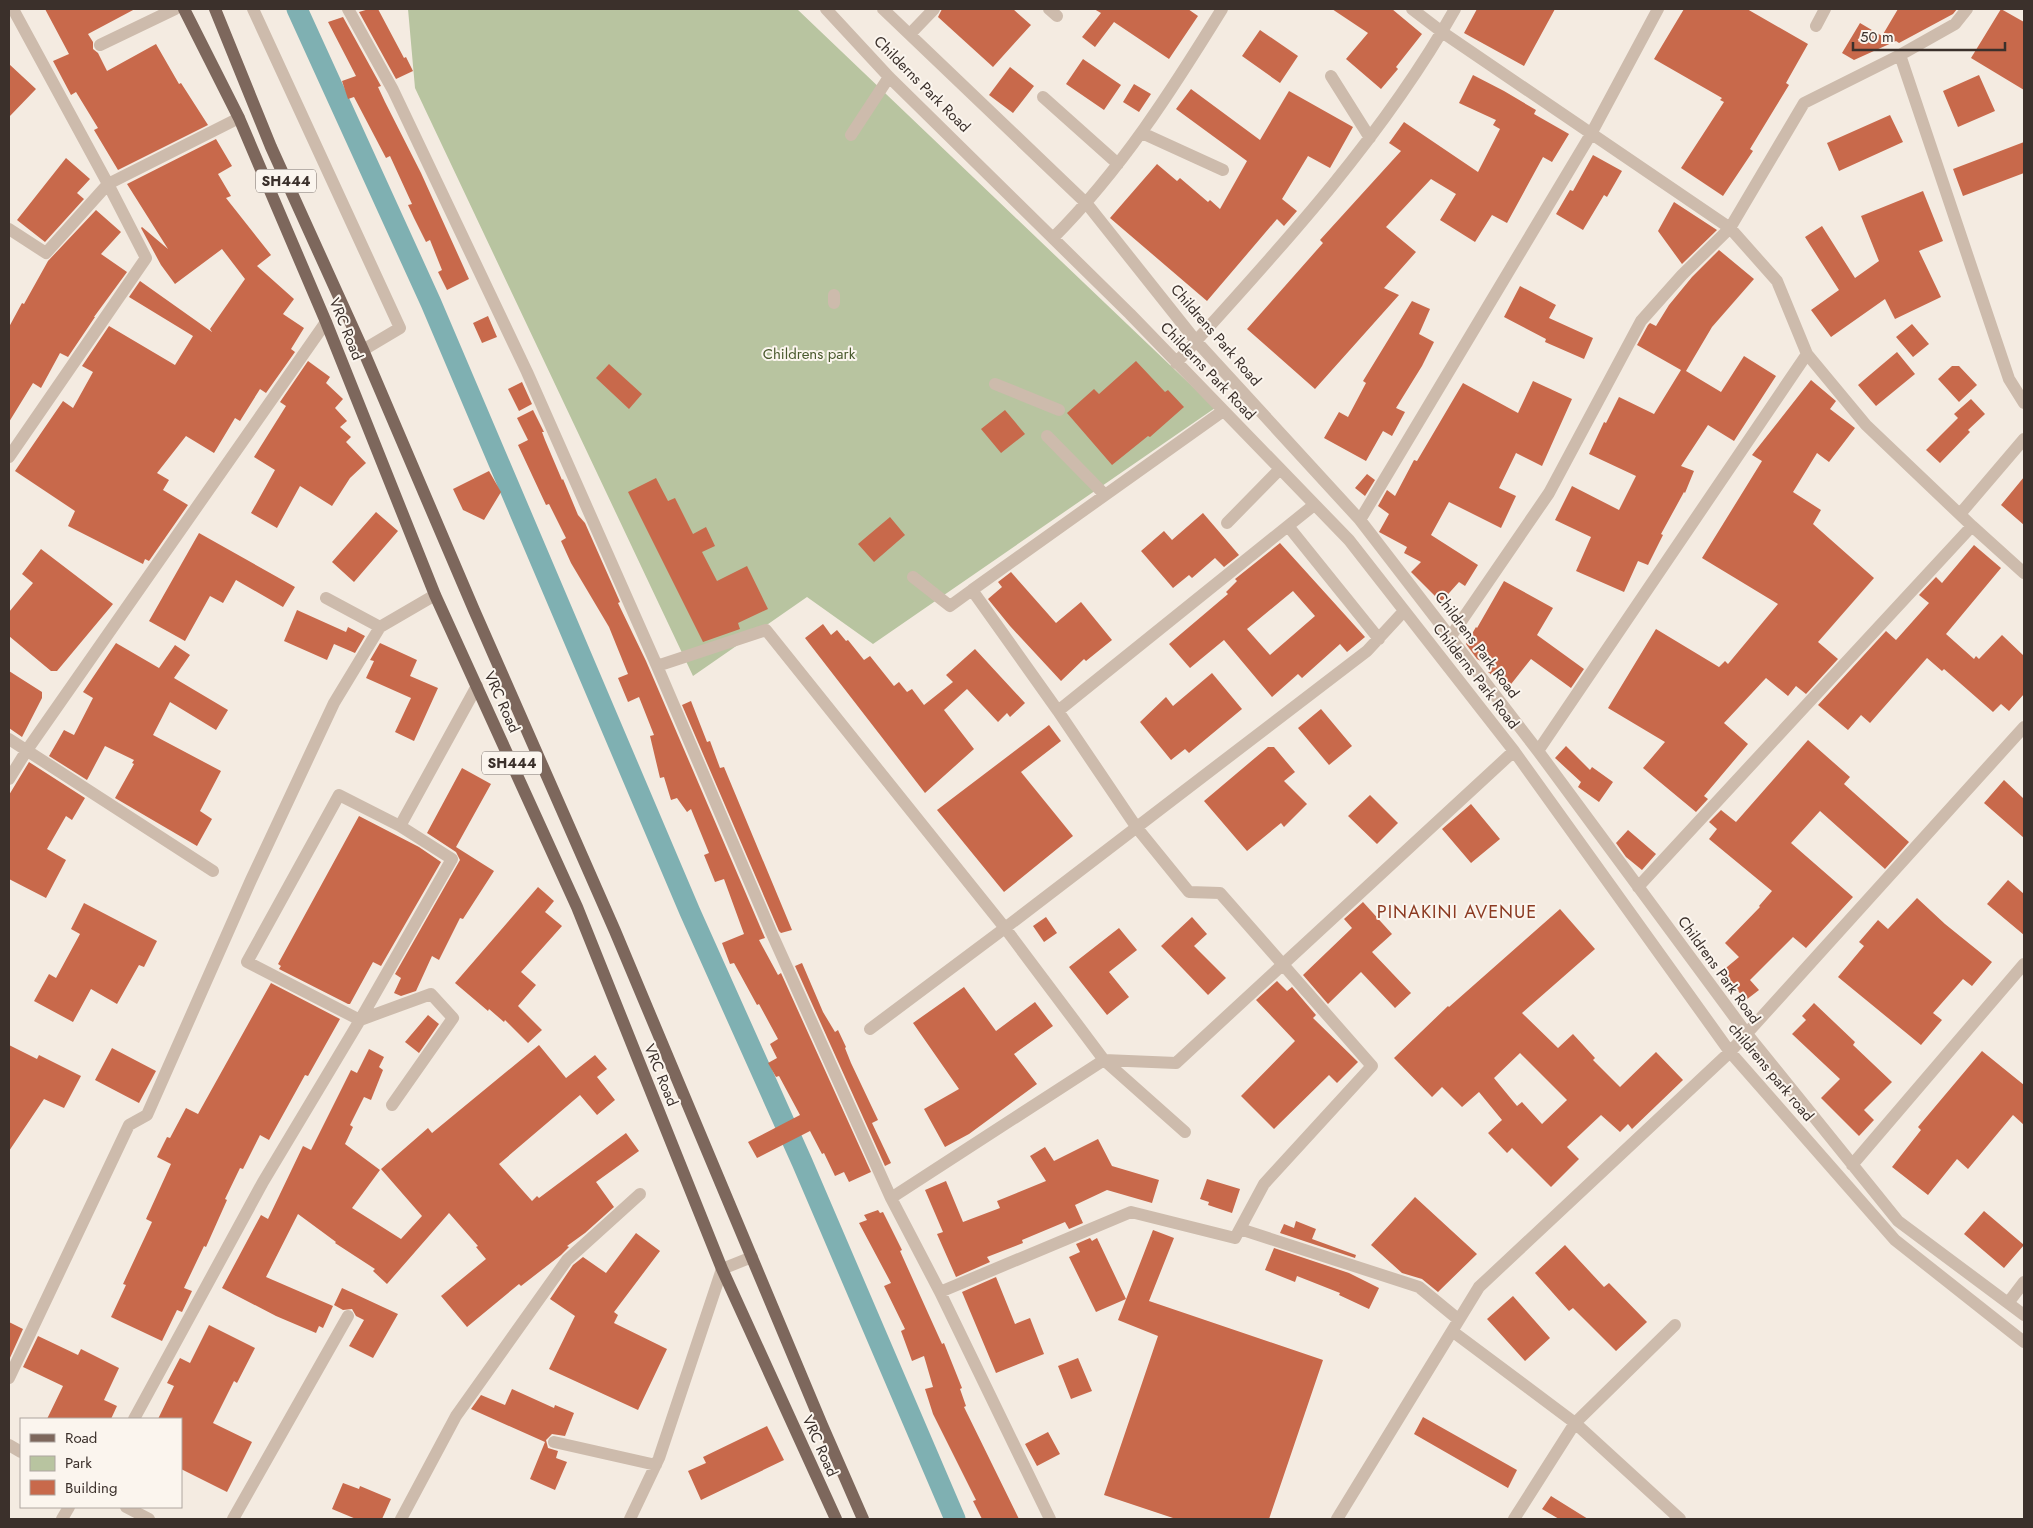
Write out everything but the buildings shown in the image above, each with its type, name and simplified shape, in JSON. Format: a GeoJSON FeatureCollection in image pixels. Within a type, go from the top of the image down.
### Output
{"type":"FeatureCollection","features":[{"type":"Feature","properties":{"kind":"main road","name":"VRC Road"},"geometry":{"type":"LineString","coordinates":[[184,9],[240,118],[326,322],[435,595],[576,907],[722,1269],[836,1519]]}},
{"type":"Feature","properties":{"kind":"main road","name":"SH444"},"geometry":{"type":"LineString","coordinates":[[215,9],[271,147],[363,350],[474,610],[619,940],[863,1519]]}},
{"type":"Feature","properties":{"kind":"street"},"geometry":{"type":"LineString","coordinates":[[9,456],[146,258],[13,9]]}},
{"type":"Feature","properties":{"kind":"street"},"geometry":{"type":"LineString","coordinates":[[100,45],[175,9]]}},
{"type":"Feature","properties":{"kind":"street"},"geometry":{"type":"LineString","coordinates":[[252,9],[400,328],[363,350]]}},
{"type":"Feature","properties":{"kind":"street"},"geometry":{"type":"LineString","coordinates":[[348,9],[393,90],[527,372],[657,666],[772,934],[891,1198],[940,1292],[1050,1519]]}},
{"type":"Feature","properties":{"kind":"street","name":"Childerns Park Road"},"geometry":{"type":"LineString","coordinates":[[826,9],[890,77],[1130,314],[1349,540],[1514,751],[1536,782]]}},
{"type":"Feature","properties":{"kind":"street","name":"Childrens Park Road"},"geometry":{"type":"LineString","coordinates":[[883,9],[1087,204],[1196,341],[1360,520],[1538,751],[1746,1034],[1898,1221],[2024,1315]]}},
{"type":"Feature","properties":{"kind":"street"},"geometry":{"type":"LineString","coordinates":[[910,34],[934,9]]}},
{"type":"Feature","properties":{"kind":"street"},"geometry":{"type":"LineString","coordinates":[[1053,238],[1087,204],[1142,133],[1222,9]]}},
{"type":"Feature","properties":{"kind":"street"},"geometry":{"type":"LineString","coordinates":[[1412,9],[1442,32],[1730,228],[1777,280],[1807,354],[1866,425],[2024,573]]}},
{"type":"Feature","properties":{"kind":"street"},"geometry":{"type":"LineString","coordinates":[[1176,363],[1293,234],[1370,138],[1442,32],[1455,9]]}},
{"type":"Feature","properties":{"kind":"street"},"geometry":{"type":"LineString","coordinates":[[1360,520],[1591,134],[1658,9]]}},
{"type":"Feature","properties":{"kind":"street"},"geometry":{"type":"LineString","coordinates":[[1816,26],[1825,9]]}},
{"type":"Feature","properties":{"kind":"street"},"geometry":{"type":"LineString","coordinates":[[1451,636],[1549,493],[1641,321],[1682,275],[1730,228],[1804,103],[1900,56],[1955,24],[1967,9]]}},
{"type":"Feature","properties":{"kind":"street"},"geometry":{"type":"LineString","coordinates":[[1900,56],[2009,379],[2024,403]]}},
{"type":"Feature","properties":{"kind":"street"},"geometry":{"type":"LineString","coordinates":[[1331,76],[1370,138]]}},
{"type":"Feature","properties":{"kind":"street"},"geometry":{"type":"LineString","coordinates":[[850,135],[890,77]]}},
{"type":"Feature","properties":{"kind":"street"},"geometry":{"type":"LineString","coordinates":[[1043,97],[1118,164]]}},
{"type":"Feature","properties":{"kind":"street"},"geometry":{"type":"LineString","coordinates":[[9,229],[46,253],[108,184],[240,118]]}},
{"type":"Feature","properties":{"kind":"street"},"geometry":{"type":"LineString","coordinates":[[1142,133],[1223,170]]}},
{"type":"Feature","properties":{"kind":"street"},"geometry":{"type":"LineString","coordinates":[[9,779],[27,750],[326,322]]}},
{"type":"Feature","properties":{"kind":"street"},"geometry":{"type":"LineString","coordinates":[[1538,751],[1807,354]]}},
{"type":"Feature","properties":{"kind":"street"},"geometry":{"type":"LineString","coordinates":[[995,384],[1058,410]]}},
{"type":"Feature","properties":{"kind":"street"},"geometry":{"type":"LineString","coordinates":[[913,578],[950,606],[1223,411]]}},
{"type":"Feature","properties":{"kind":"street"},"geometry":{"type":"LineString","coordinates":[[1047,436],[1105,495]]}},
{"type":"Feature","properties":{"kind":"street"},"geometry":{"type":"LineString","coordinates":[[1960,514],[2024,439]]}},
{"type":"Feature","properties":{"kind":"street"},"geometry":{"type":"LineString","coordinates":[[1227,523],[1280,469]]}},
{"type":"Feature","properties":{"kind":"street"},"geometry":{"type":"LineString","coordinates":[[1058,711],[1314,505]]}},
{"type":"Feature","properties":{"kind":"street"},"geometry":{"type":"LineString","coordinates":[[1288,526],[1379,638]]}},
{"type":"Feature","properties":{"kind":"street"},"geometry":{"type":"LineString","coordinates":[[1638,887],[1972,526]]}},
{"type":"Feature","properties":{"kind":"street"},"geometry":{"type":"LineString","coordinates":[[940,1292],[1131,1212],[1235,1238],[1264,1184],[1372,1066],[1220,893],[1189,892],[1137,828],[1058,711],[972,590]]}},
{"type":"Feature","properties":{"kind":"street"},"geometry":{"type":"LineString","coordinates":[[9,1378],[129,1125],[147,1115],[250,880],[334,703],[380,627],[435,595]]}},
{"type":"Feature","properties":{"kind":"street"},"geometry":{"type":"LineString","coordinates":[[326,598],[380,627]]}},
{"type":"Feature","properties":{"kind":"street"},"geometry":{"type":"LineString","coordinates":[[870,1029],[1368,651],[1404,611]]}},
{"type":"Feature","properties":{"kind":"street"},"geometry":{"type":"LineString","coordinates":[[657,666],[766,630],[1005,928],[1104,1060],[1185,1132]]}},
{"type":"Feature","properties":{"kind":"street"},"geometry":{"type":"LineString","coordinates":[[400,826],[477,686]]}},
{"type":"Feature","properties":{"kind":"street"},"geometry":{"type":"LineString","coordinates":[[1337,1519],[1479,1287],[1730,1052],[2024,727]]}},
{"type":"Feature","properties":{"kind":"street"},"geometry":{"type":"LineString","coordinates":[[9,739],[213,871]]}},
{"type":"Feature","properties":{"kind":"street"},"geometry":{"type":"LineString","coordinates":[[891,1198],[1104,1060],[1176,1063],[1514,751]]}},
{"type":"Feature","properties":{"kind":"street","name":"childrens park road"},"geometry":{"type":"LineString","coordinates":[[1536,782],[1730,1052],[1895,1240],[2024,1342]]}},
{"type":"Feature","properties":{"kind":"street"},"geometry":{"type":"LineString","coordinates":[[135,1418],[263,1182],[360,1020],[452,859],[400,826],[339,795],[247,962],[360,1020],[430,994],[453,1018],[392,1106]]}},
{"type":"Feature","properties":{"kind":"street"},"geometry":{"type":"LineString","coordinates":[[1589,855],[1605,841]]}},
{"type":"Feature","properties":{"kind":"street"},"geometry":{"type":"LineString","coordinates":[[1852,1165],[2024,964]]}},
{"type":"Feature","properties":{"kind":"street"},"geometry":{"type":"LineString","coordinates":[[401,1519],[456,1416],[567,1260],[640,1194]]}},
{"type":"Feature","properties":{"kind":"street"},"geometry":{"type":"LineString","coordinates":[[1240,1229],[1419,1287],[1458,1320]]}},
{"type":"Feature","properties":{"kind":"street"},"geometry":{"type":"LineString","coordinates":[[630,1519],[656,1465],[722,1269],[752,1257]]}},
{"type":"Feature","properties":{"kind":"street"},"geometry":{"type":"LineString","coordinates":[[2008,1303],[2024,1282]]}},
{"type":"Feature","properties":{"kind":"street"},"geometry":{"type":"LineString","coordinates":[[233,1519],[348,1316]]}},
{"type":"Feature","properties":{"kind":"street"},"geometry":{"type":"LineString","coordinates":[[1514,1519],[1575,1423],[1675,1325]]}},
{"type":"Feature","properties":{"kind":"street"},"geometry":{"type":"LineString","coordinates":[[1452,1331],[1575,1423],[1680,1519]]}},
{"type":"Feature","properties":{"kind":"street"},"geometry":{"type":"LineString","coordinates":[[554,1442],[656,1465]]}},
{"type":"Feature","properties":{"kind":"street"},"geometry":{"type":"LineString","coordinates":[[9,1445],[20,1451]]}},
{"type":"Feature","properties":{"kind":"street"},"geometry":{"type":"LineString","coordinates":[[62,1519],[68,1508]]}},
{"type":"Feature","properties":{"kind":"street"},"geometry":{"type":"LineString","coordinates":[[128,1508],[149,1519]]}},
{"type":"Feature","properties":{"kind":"green space","name":"Childrens park"},"geometry":{"type":"Polygon","coordinates":[[[408,9],[797,9],[1215,408],[873,644],[807,597],[693,676],[415,88],[408,9]]]}},
{"type":"Feature","properties":{"kind":"waterway"},"geometry":{"type":"LineString","coordinates":[[297,9],[431,303],[690,912],[802,1162],[955,1519]]}},
{"type":"Feature","properties":{"kind":"district","name":"PINAKINI AVENUE"},"geometry":{"type":"Point","coordinates":[1457,912]}}]}
